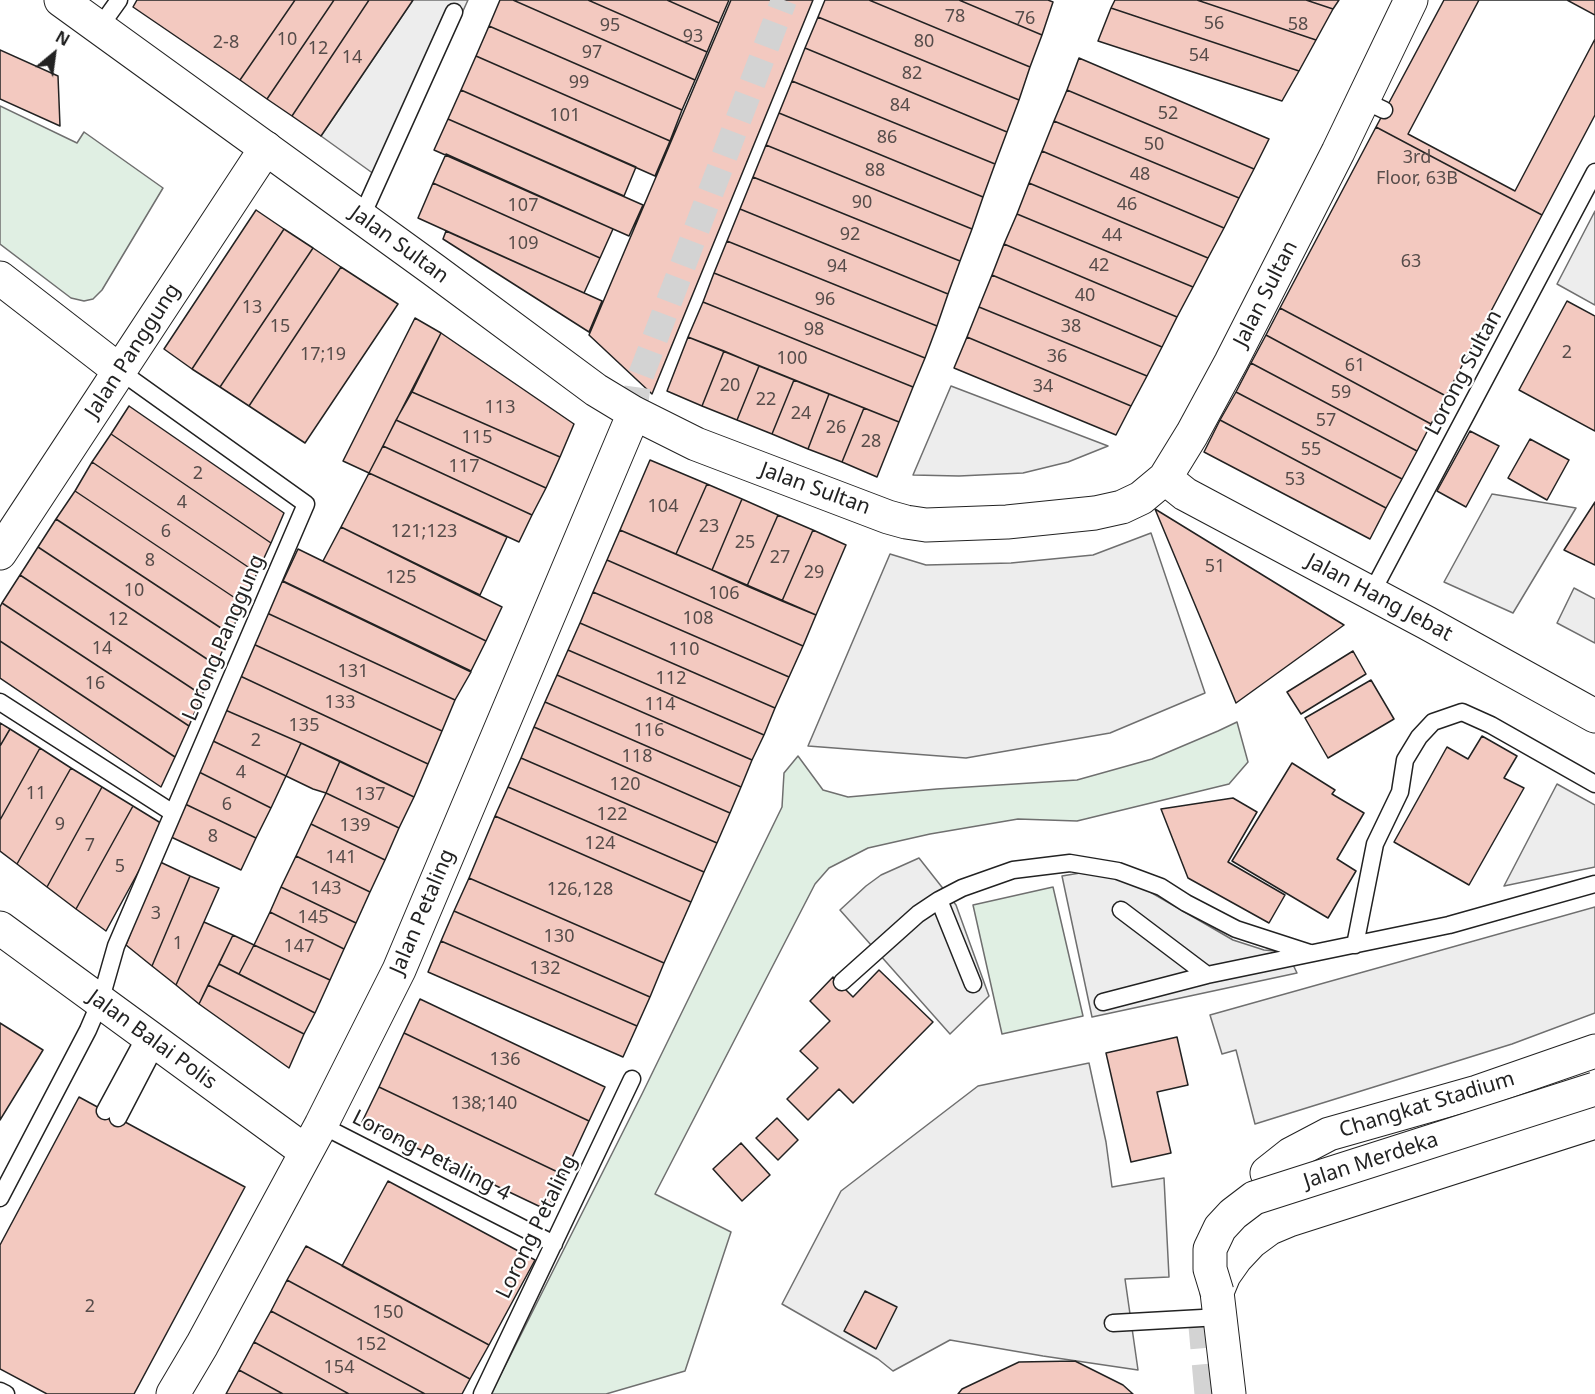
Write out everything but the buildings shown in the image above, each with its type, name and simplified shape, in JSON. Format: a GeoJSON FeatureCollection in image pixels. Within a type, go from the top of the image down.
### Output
{"type":"FeatureCollection","features":[{"type":"Feature","properties":{"kind":"street","name":"Jalan Sultan"},"geometry":{"type":"LineString","coordinates":[[61,0],[596,390],[634,413],[696,444],[906,522],[926,525],[1007,522],[1095,513],[1122,507],[1141,498],[1165,478],[1192,434],[1374,105],[1412,0]]}},
{"type":"Feature","properties":{"kind":"street","name":"Jalan Panggung"},"geometry":{"type":"LineString","coordinates":[[0,553],[266,148]]}},
{"type":"Feature","properties":{"kind":"street"},"geometry":{"type":"LineString","coordinates":[[0,278],[120,371]]}},
{"type":"Feature","properties":{"kind":"street","name":"Jalan Petaling"},"geometry":{"type":"LineString","coordinates":[[173,1394],[313,1138],[399,970],[634,413]]}},
{"type":"Feature","properties":{"kind":"street","name":"Jalan Hang Jebat"},"geometry":{"type":"LineString","coordinates":[[1165,478],[1185,494],[1595,716]]}},
{"type":"Feature","properties":{"kind":"street","name":"Jalan Balai Polis"},"geometry":{"type":"LineString","coordinates":[[0,928],[151,1039],[313,1138]]}},
{"type":"Feature","properties":{"kind":"street","name":"Changkat Stadium"},"geometry":{"type":"LineString","coordinates":[[1267,1173],[1291,1154],[1329,1134],[1478,1092],[1595,1051]]}},
{"type":"Feature","properties":{"kind":"street","name":"Jalan Merdeka"},"geometry":{"type":"LineString","coordinates":[[1229,1394],[1218,1305],[1210,1269],[1210,1249],[1220,1228],[1233,1214],[1254,1198],[1595,1089]]}},
{"type":"Feature","properties":{"kind":"street","name":"Jalan Merdeka"},"geometry":{"type":"LineString","coordinates":[[1218,1305],[1224,1275],[1243,1250],[1270,1228],[1300,1216],[1595,1122]]}},
{"type":"Feature","properties":{"kind":"lane"},"geometry":{"type":"LineString","coordinates":[[99,28],[120,0]]}},
{"type":"Feature","properties":{"kind":"lane"},"geometry":{"type":"LineString","coordinates":[[362,218],[454,12]]}},
{"type":"Feature","properties":{"kind":"lane","name":"Lorong Sultan"},"geometry":{"type":"LineString","coordinates":[[1371,594],[1595,172]]}},
{"type":"Feature","properties":{"kind":"lane","name":"Lorong Panggung"},"geometry":{"type":"LineString","coordinates":[[0,1198],[88,1030],[100,1002],[116,946],[306,504],[120,371]]}},
{"type":"Feature","properties":{"kind":"lane"},"geometry":{"type":"LineString","coordinates":[[0,702],[172,813]]}},
{"type":"Feature","properties":{"kind":"lane"},"geometry":{"type":"LineString","coordinates":[[1355,945],[1375,844],[1400,792],[1405,760],[1419,737],[1433,722],[1461,712],[1491,725],[1595,784]]}},
{"type":"Feature","properties":{"kind":"lane"},"geometry":{"type":"LineString","coordinates":[[842,982],[918,914],[939,900],[962,888],[1013,870],[1070,863],[1118,870],[1161,887],[1236,929],[1310,953]]}},
{"type":"Feature","properties":{"kind":"lane"},"geometry":{"type":"LineString","coordinates":[[1103,1002],[1207,975],[1449,925],[1595,884]]}},
{"type":"Feature","properties":{"kind":"lane"},"geometry":{"type":"LineString","coordinates":[[939,900],[973,984]]}},
{"type":"Feature","properties":{"kind":"lane"},"geometry":{"type":"LineString","coordinates":[[1121,910],[1207,975]]}},
{"type":"Feature","properties":{"kind":"lane"},"geometry":{"type":"LineString","coordinates":[[112,1115],[151,1039]]}},
{"type":"Feature","properties":{"kind":"lane","name":"Lorong Petaling"},"geometry":{"type":"LineString","coordinates":[[482,1394],[632,1078]]}},
{"type":"Feature","properties":{"kind":"lane","name":"Lorong Petaling 4"},"geometry":{"type":"LineString","coordinates":[[313,1138],[554,1244]]}},
{"type":"Feature","properties":{"kind":"lane"},"geometry":{"type":"LineString","coordinates":[[1113,1323],[1218,1305]]}},
{"type":"Feature","properties":{"kind":"lane"},"geometry":{"type":"LineString","coordinates":[[0,1391],[6,1394]]}},
{"type":"Feature","properties":{"kind":"green space"},"geometry":{"type":"Polygon","coordinates":[[[0,106],[77,143],[84,132],[163,188],[102,290],[93,299],[84,301],[71,298],[0,244],[0,106]]]}},
{"type":"Feature","properties":{"kind":"green space"},"geometry":{"type":"Polygon","coordinates":[[[1237,722],[1248,762],[1229,784],[1077,821],[1018,819],[930,834],[868,848],[829,868],[815,884],[655,1194],[731,1232],[685,1371],[606,1394],[491,1394],[642,1094],[782,807],[784,773],[798,756],[823,790],[848,797],[1077,780],[1152,759],[1237,722]]]}},
{"type":"Feature","properties":{"kind":"green space"},"geometry":{"type":"Polygon","coordinates":[[[1053,887],[1083,1016],[1002,1034],[973,905],[1053,887]]]}},
{"type":"Feature","properties":{"kind":"shaded area"},"geometry":{"type":"Polygon","coordinates":[[[413,0],[468,0],[385,182],[321,136],[413,0]]]}},
{"type":"Feature","properties":{"kind":"shaded area"},"geometry":{"type":"Polygon","coordinates":[[[1595,211],[1595,305],[1557,284],[1595,211]]]}},
{"type":"Feature","properties":{"kind":"shaded area"},"geometry":{"type":"Polygon","coordinates":[[[951,386],[1108,446],[1068,462],[1023,473],[959,476],[913,475],[951,386]]]}},
{"type":"Feature","properties":{"kind":"shaded area"},"geometry":{"type":"Polygon","coordinates":[[[1492,494],[1576,508],[1513,613],[1444,582],[1492,494]]]}},
{"type":"Feature","properties":{"kind":"shaded area"},"geometry":{"type":"Polygon","coordinates":[[[1151,533],[1205,693],[1110,733],[966,758],[808,746],[890,554],[926,565],[1011,563],[1093,555],[1151,533]]]}},
{"type":"Feature","properties":{"kind":"shaded area"},"geometry":{"type":"Polygon","coordinates":[[[1574,588],[1595,599],[1595,643],[1557,623],[1574,588]]]}},
{"type":"Feature","properties":{"kind":"shaded area"},"geometry":{"type":"Polygon","coordinates":[[[1557,784],[1595,805],[1595,867],[1504,886],[1557,784]]]}},
{"type":"Feature","properties":{"kind":"shaded area"},"geometry":{"type":"Polygon","coordinates":[[[919,858],[956,905],[989,996],[950,1034],[840,910],[881,875],[919,858]]]}},
{"type":"Feature","properties":{"kind":"shaded area"},"geometry":{"type":"Polygon","coordinates":[[[1080,873],[1133,882],[1233,940],[1264,950],[1287,952],[1297,973],[1092,1017],[1062,876],[1080,873]]]}},
{"type":"Feature","properties":{"kind":"shaded area"},"geometry":{"type":"Polygon","coordinates":[[[1595,907],[1595,1013],[1512,1044],[1255,1124],[1236,1050],[1222,1054],[1210,1015],[1595,907]]]}},
{"type":"Feature","properties":{"kind":"shaded area"},"geometry":{"type":"Polygon","coordinates":[[[1089,1063],[1106,1142],[1112,1187],[1164,1178],[1169,1277],[1125,1279],[1138,1370],[950,1340],[893,1371],[878,1359],[782,1304],[841,1191],[978,1086],[1089,1063]]]}},
{"type":"Feature","properties":{"kind":"tunnel"},"geometry":{"type":"LineString","coordinates":[[634,413],[638,383],[784,0]]}},
{"type":"Feature","properties":{"kind":"tunnel"},"geometry":{"type":"LineString","coordinates":[[1204,1315],[1211,1394]]}}]}
